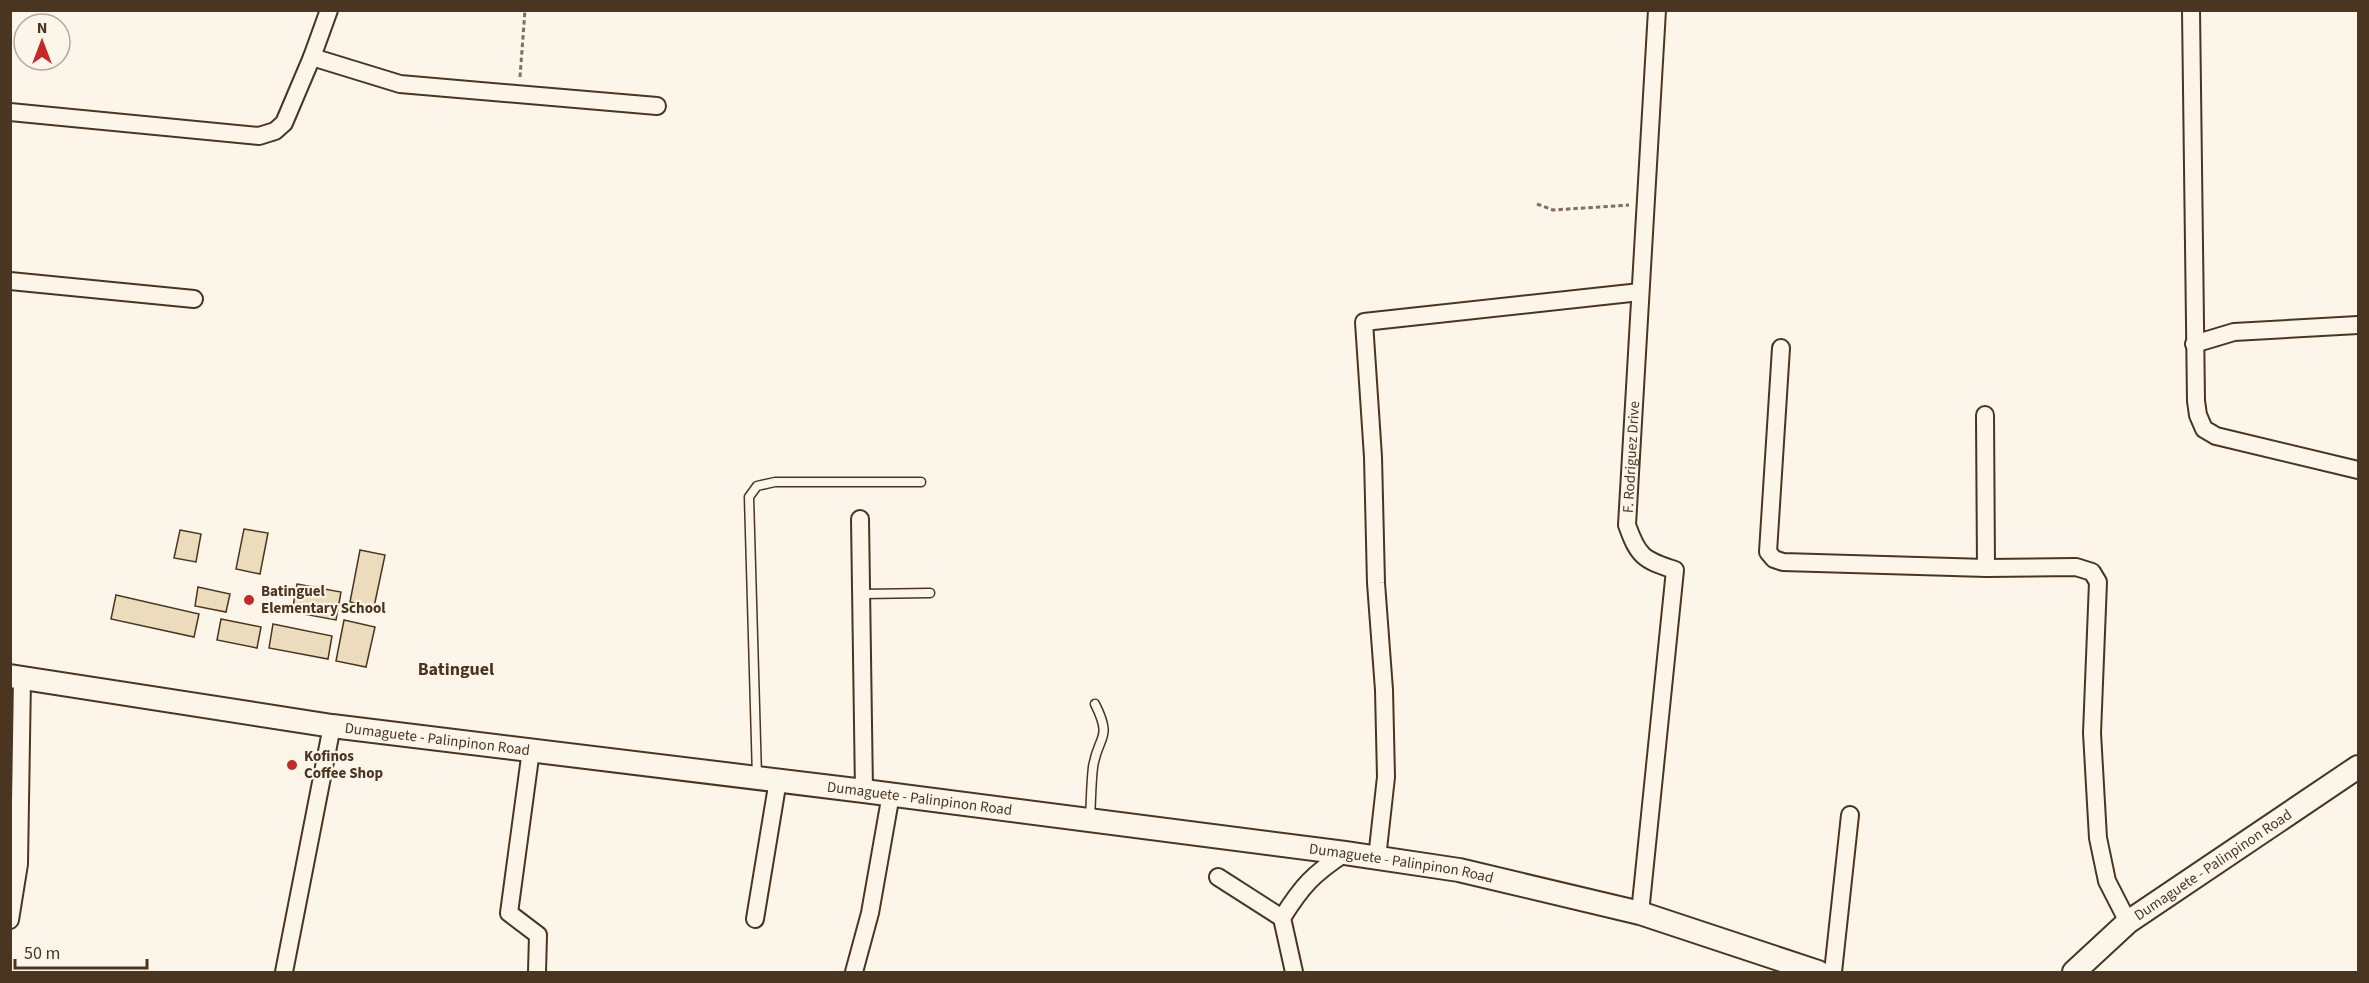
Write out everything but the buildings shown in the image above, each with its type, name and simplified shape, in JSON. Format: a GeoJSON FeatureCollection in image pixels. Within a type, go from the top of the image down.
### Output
{"type":"FeatureCollection","features":[{"type":"Feature","properties":{"kind":"main road","name":"Dumaguete - Palinpinon Road"},"geometry":{"type":"LineString","coordinates":[[16,677],[333,726],[768,778],[1345,853],[1459,870],[1640,913],[1818,972]]}},
{"type":"Feature","properties":{"kind":"main road","name":"Dumaguete - Palinpinon Road"},"geometry":{"type":"LineString","coordinates":[[2074,972],[2128,922],[2358,766]]}},
{"type":"Feature","properties":{"kind":"street"},"geometry":{"type":"LineString","coordinates":[[10,112],[259,136],[275,131],[284,123],[329,10]]}},
{"type":"Feature","properties":{"kind":"street","name":"F. Rodriguez Drive"},"geometry":{"type":"LineString","coordinates":[[1640,913],[1675,570],[1656,564],[1636,550],[1626,525],[1657,10]]}},
{"type":"Feature","properties":{"kind":"street"},"geometry":{"type":"LineString","coordinates":[[2191,10],[2194,344],[2198,415],[2204,429],[2230,441],[2358,470]]}},
{"type":"Feature","properties":{"kind":"street"},"geometry":{"type":"LineString","coordinates":[[312,57],[400,84],[518,96],[657,106]]}},
{"type":"Feature","properties":{"kind":"street"},"geometry":{"type":"LineString","coordinates":[[10,281],[194,298]]}},
{"type":"Feature","properties":{"kind":"street"},"geometry":{"type":"LineString","coordinates":[[1377,858],[1386,777],[1384,690],[1376,583],[1373,457],[1364,322],[1640,292]]}},
{"type":"Feature","properties":{"kind":"street"},"geometry":{"type":"LineString","coordinates":[[2194,344],[2234,332],[2358,325]]}},
{"type":"Feature","properties":{"kind":"street"},"geometry":{"type":"LineString","coordinates":[[1780,348],[1768,552],[1774,559],[1783,562],[1986,568],[2076,567],[2092,572],[2098,582],[2092,733],[2098,838],[2107,881],[2128,922]]}},
{"type":"Feature","properties":{"kind":"street"},"geometry":{"type":"LineString","coordinates":[[1985,415],[1986,568]]}},
{"type":"Feature","properties":{"kind":"street"},"geometry":{"type":"LineString","coordinates":[[860,519],[863,594],[864,791]]}},
{"type":"Feature","properties":{"kind":"street"},"geometry":{"type":"LineString","coordinates":[[10,920],[19,864],[16,677]]}},
{"type":"Feature","properties":{"kind":"street"},"geometry":{"type":"LineString","coordinates":[[284,972],[333,726]]}},
{"type":"Feature","properties":{"kind":"street"},"geometry":{"type":"LineString","coordinates":[[531,750],[509,913],[538,936],[537,972]]}},
{"type":"Feature","properties":{"kind":"street"},"geometry":{"type":"LineString","coordinates":[[755,919],[768,778]]}},
{"type":"Feature","properties":{"kind":"street"},"geometry":{"type":"LineString","coordinates":[[854,972],[870,913],[891,794]]}},
{"type":"Feature","properties":{"kind":"street"},"geometry":{"type":"LineString","coordinates":[[1833,972],[1850,815]]}},
{"type":"Feature","properties":{"kind":"street"},"geometry":{"type":"LineString","coordinates":[[1293,971],[1282,918],[1316,872],[1345,853]]}},
{"type":"Feature","properties":{"kind":"street"},"geometry":{"type":"LineString","coordinates":[[1218,877],[1282,918]]}},
{"type":"Feature","properties":{"kind":"lane"},"geometry":{"type":"LineString","coordinates":[[768,778],[749,497],[757,486],[775,482],[921,482]]}},
{"type":"Feature","properties":{"kind":"lane"},"geometry":{"type":"LineString","coordinates":[[863,594],[930,593]]}},
{"type":"Feature","properties":{"kind":"lane"},"geometry":{"type":"LineString","coordinates":[[1090,820],[1093,765],[1104,740],[1105,724],[1095,704]]}},
{"type":"Feature","properties":{"kind":"path"},"geometry":{"type":"LineString","coordinates":[[518,96],[525,10]]}},
{"type":"Feature","properties":{"kind":"path"},"geometry":{"type":"LineString","coordinates":[[1537,204],[1553,210],[1584,210],[1619,208],[1646,201]]}},
{"type":"Feature","properties":{"kind":"place","name":"Batinguel Elementary School"},"geometry":{"type":"Point","coordinates":[249,600]}},
{"type":"Feature","properties":{"kind":"place","name":"Kofinos Coffee Shop"},"geometry":{"type":"Point","coordinates":[292,765]}},
{"type":"Feature","properties":{"kind":"district","name":"Batinguel"},"geometry":{"type":"Point","coordinates":[456,669]}}]}
